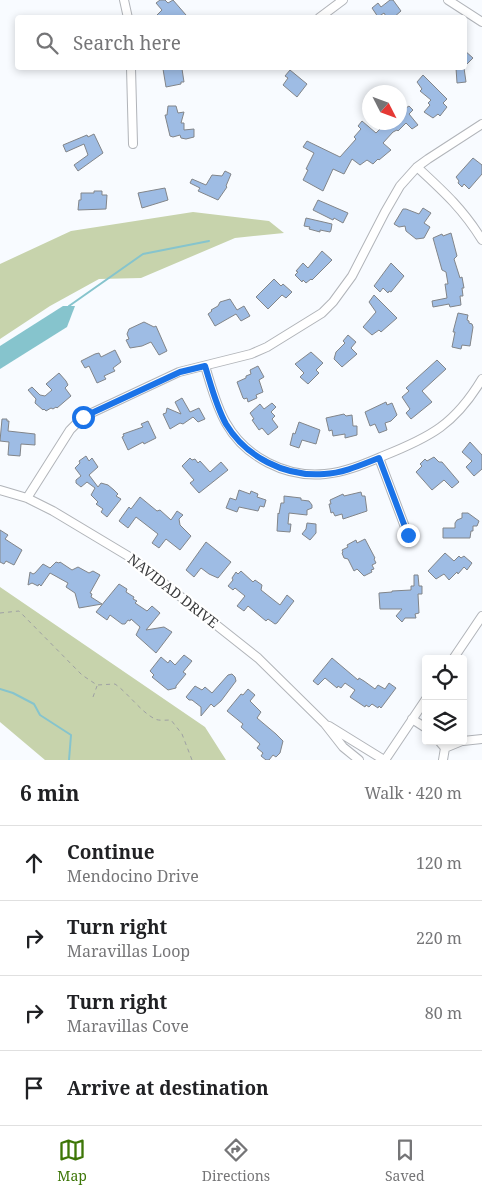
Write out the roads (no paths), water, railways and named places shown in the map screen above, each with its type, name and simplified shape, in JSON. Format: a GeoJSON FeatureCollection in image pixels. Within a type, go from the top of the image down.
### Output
{"type":"FeatureCollection","features":[{"type":"Feature","properties":{"kind":"street"},"geometry":{"type":"LineString","coordinates":[[124,0],[127,15]]}},
{"type":"Feature","properties":{"kind":"street"},"geometry":{"type":"LineString","coordinates":[[323,15],[343,0]]}},
{"type":"Feature","properties":{"kind":"street"},"geometry":{"type":"LineString","coordinates":[[448,0],[482,22]]}},
{"type":"Feature","properties":{"kind":"street"},"geometry":{"type":"LineString","coordinates":[[131,70],[133,144]]}},
{"type":"Feature","properties":{"kind":"street"},"geometry":{"type":"LineString","coordinates":[[28,498],[70,430],[83,417],[180,372],[251,354],[267,347],[322,313],[333,302],[352,276],[384,212],[400,186],[417,167],[436,153],[480,127]]}},
{"type":"Feature","properties":{"kind":"street"},"geometry":{"type":"LineString","coordinates":[[417,167],[454,200],[482,240]]}},
{"type":"Feature","properties":{"kind":"street"},"geometry":{"type":"LineString","coordinates":[[205,366],[216,402],[231,431],[246,449],[274,466],[302,473],[325,474],[355,468],[420,440],[440,428],[456,415],[482,379]]}},
{"type":"Feature","properties":{"kind":"street"},"geometry":{"type":"LineString","coordinates":[[379,458],[408,535]]}},
{"type":"Feature","properties":{"kind":"street","name":"NAVIDAD DRIVE"},"geometry":{"type":"LineString","coordinates":[[0,490],[28,498],[133,559],[258,658],[325,724],[342,747],[360,760]]}},
{"type":"Feature","properties":{"kind":"street"},"geometry":{"type":"LineString","coordinates":[[456,655],[482,616]]}},
{"type":"Feature","properties":{"kind":"street"},"geometry":{"type":"LineString","coordinates":[[385,760],[425,700]]}},
{"type":"Feature","properties":{"kind":"street"},"geometry":{"type":"LineString","coordinates":[[412,719],[422,725]]}},
{"type":"Feature","properties":{"kind":"street","name":"NAVIDAD DRIVE"},"geometry":{"type":"LineString","coordinates":[[325,724],[385,760]]}},
{"type":"Feature","properties":{"kind":"street"},"geometry":{"type":"LineString","coordinates":[[467,741],[482,739]]}},
{"type":"Feature","properties":{"kind":"street"},"geometry":{"type":"LineString","coordinates":[[445,748],[453,745]]}},
{"type":"Feature","properties":{"kind":"street"},"geometry":{"type":"LineString","coordinates":[[443,760],[445,748]]}},
{"type":"Feature","properties":{"kind":"water"},"geometry":{"type":"Polygon","coordinates":[[[63,306],[75,306],[67,327],[0,369],[0,346],[63,306]]]}},
{"type":"Feature","properties":{"kind":"waterway"},"geometry":{"type":"LineString","coordinates":[[69,306],[143,254],[209,241]]}},
{"type":"Feature","properties":{"kind":"waterway"},"geometry":{"type":"LineString","coordinates":[[0,689],[13,693],[34,704],[40,715],[71,735],[69,760]]}}]}
